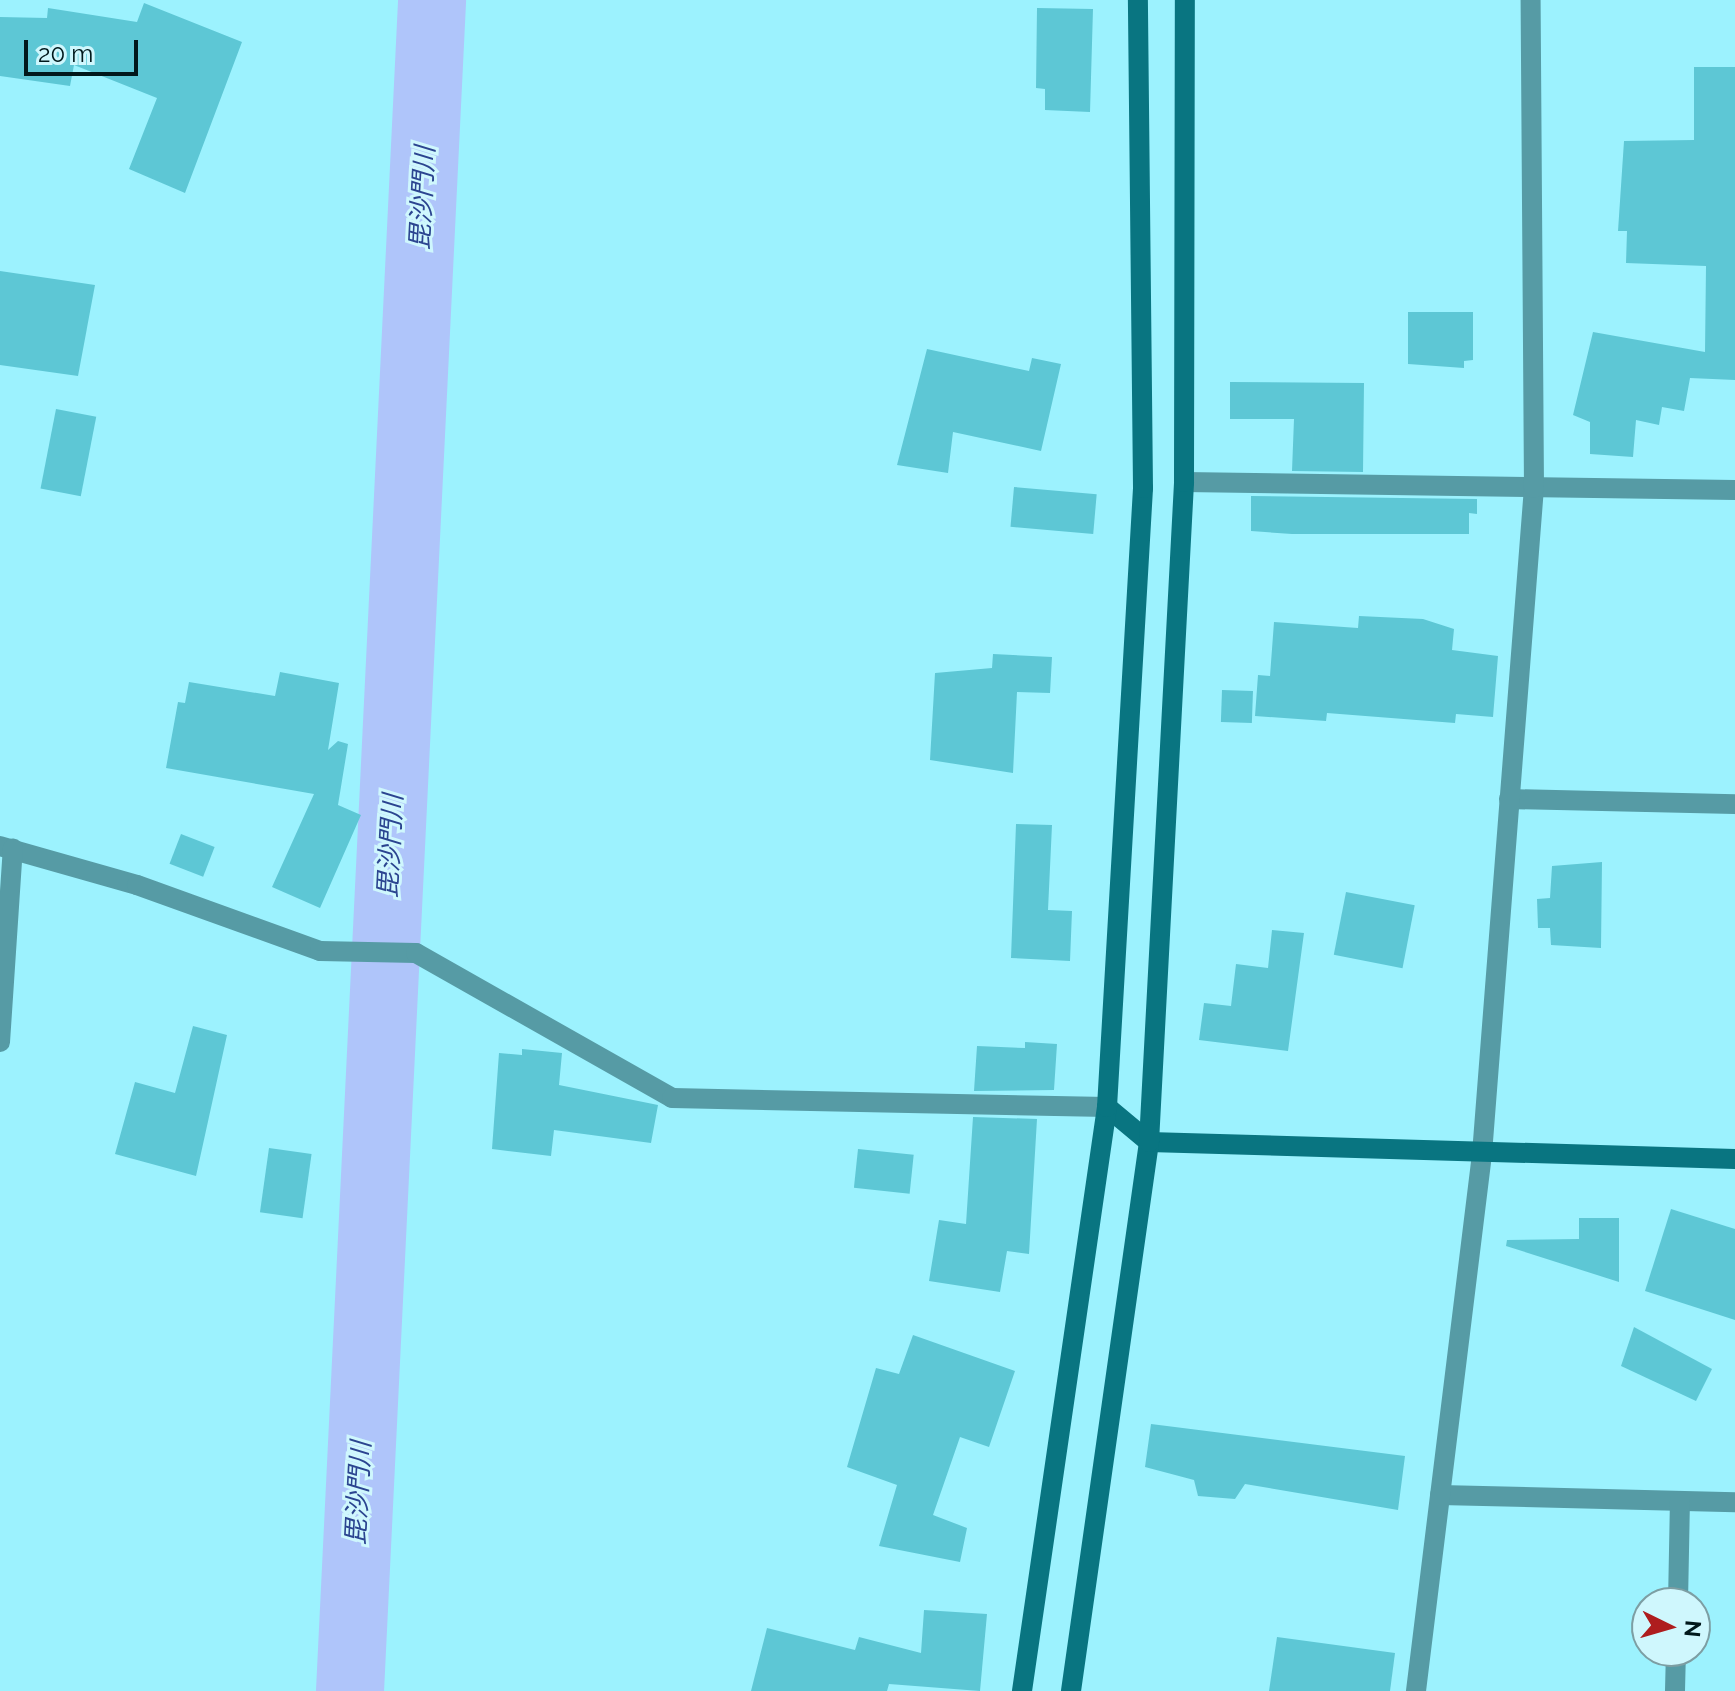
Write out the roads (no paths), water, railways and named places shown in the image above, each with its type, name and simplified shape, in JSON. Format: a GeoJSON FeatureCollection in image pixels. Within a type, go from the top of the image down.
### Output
{"type":"FeatureCollection","features":[{"type":"Feature","properties":{"kind":"street"},"geometry":{"type":"LineString","coordinates":[[1022,1691],[1107,1107],[1143,488],[1138,0]]}},
{"type":"Feature","properties":{"kind":"street"},"geometry":{"type":"LineString","coordinates":[[1071,1691],[1149,1142],[1184,482],[1185,0]]}},
{"type":"Feature","properties":{"kind":"street"},"geometry":{"type":"LineString","coordinates":[[1416,1691],[1482,1154],[1534,488],[1531,0]]}},
{"type":"Feature","properties":{"kind":"street"},"geometry":{"type":"LineString","coordinates":[[1184,482],[1735,490]]}},
{"type":"Feature","properties":{"kind":"street"},"geometry":{"type":"LineString","coordinates":[[1509,799],[1735,804]]}},
{"type":"Feature","properties":{"kind":"street"},"geometry":{"type":"LineString","coordinates":[[0,1042],[7,847],[320,951],[416,953],[672,1098],[1107,1107],[1149,1142],[1735,1159]]}},
{"type":"Feature","properties":{"kind":"street"},"geometry":{"type":"LineString","coordinates":[[1440,1495],[1735,1502]]}},
{"type":"Feature","properties":{"kind":"street"},"geometry":{"type":"LineString","coordinates":[[1678,1587],[1680,1501]]}},
{"type":"Feature","properties":{"kind":"street"},"geometry":{"type":"LineString","coordinates":[[1675,1691],[1676,1667]]}},
{"type":"Feature","properties":{"kind":"waterway","name":"毘沙門川"},"geometry":{"type":"LineString","coordinates":[[350,1691],[432,0]]}}]}
